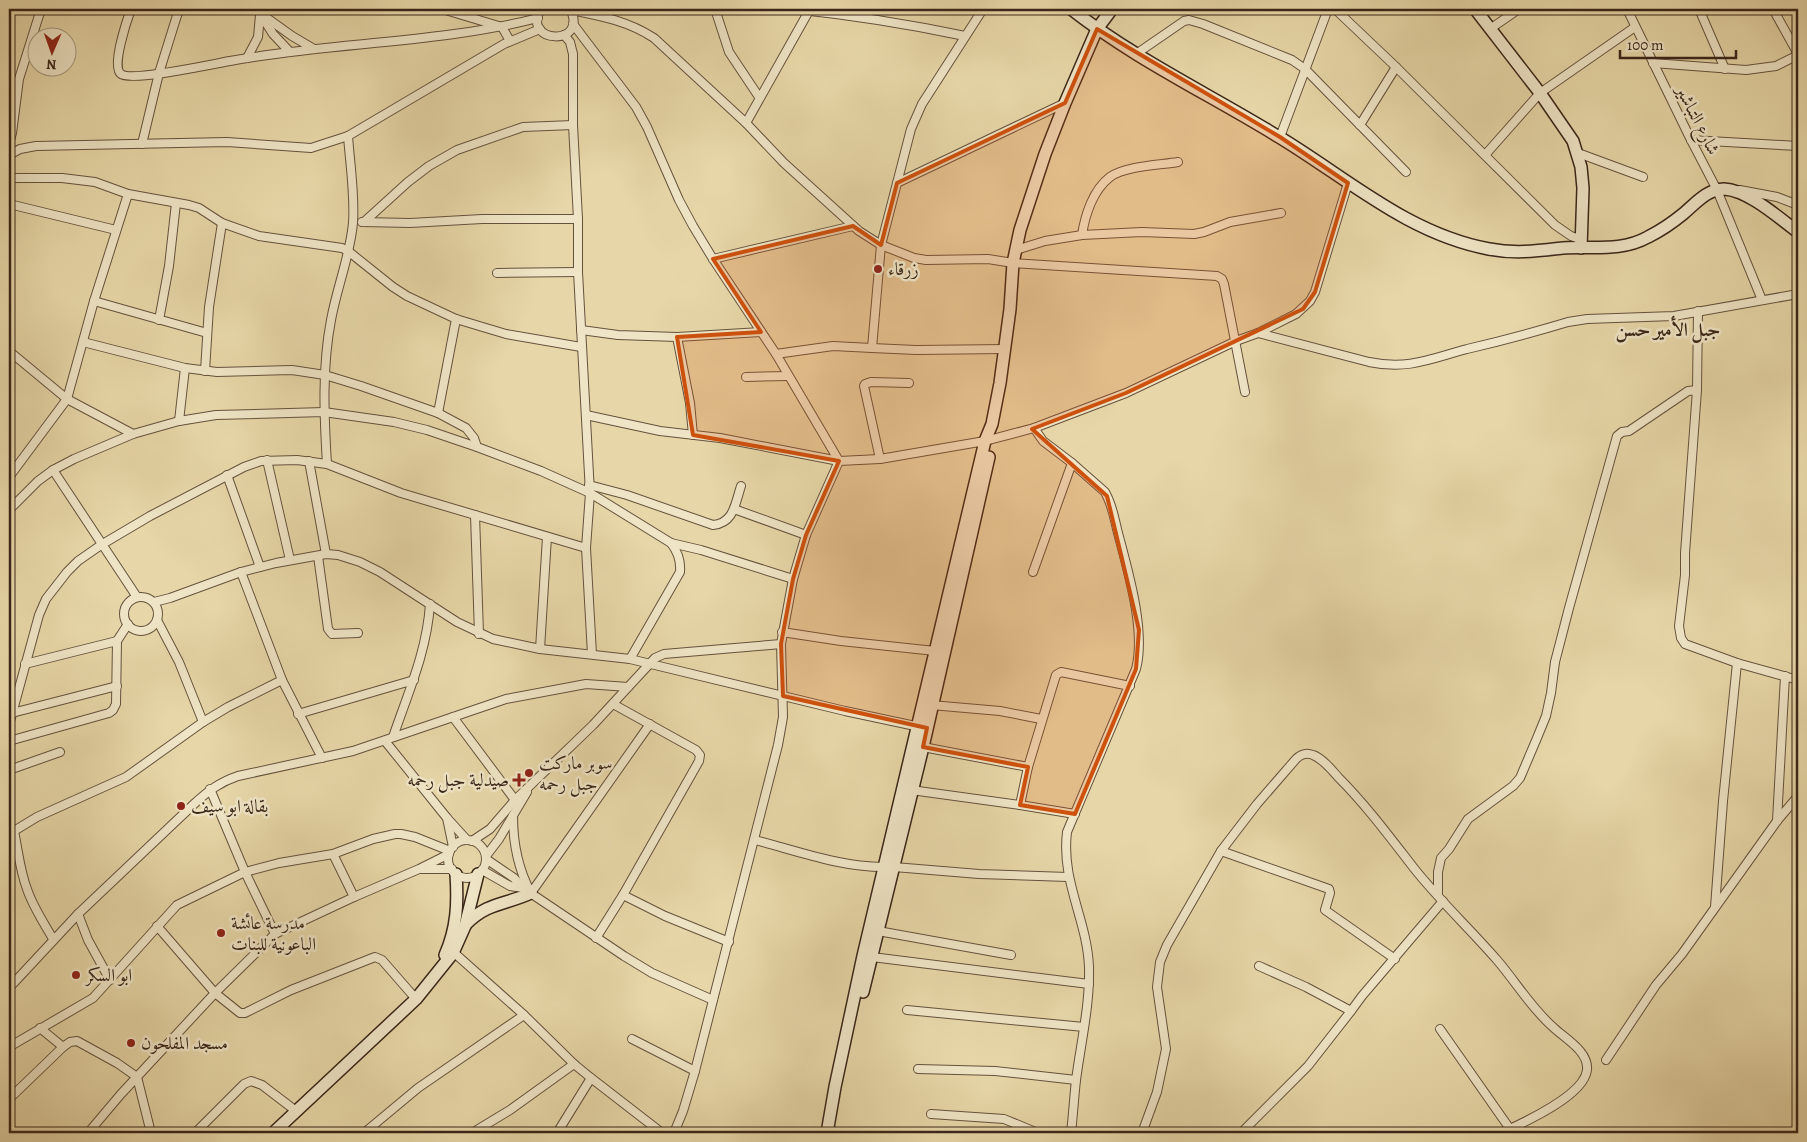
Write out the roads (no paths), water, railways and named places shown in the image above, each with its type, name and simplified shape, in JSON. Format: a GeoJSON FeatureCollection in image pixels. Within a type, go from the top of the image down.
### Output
{"type":"FeatureCollection","features":[{"type":"Feature","properties":{"kind":"street"},"geometry":{"type":"LineString","coordinates":[[9,144],[19,78],[41,9]]}},
{"type":"Feature","properties":{"kind":"street"},"geometry":{"type":"LineString","coordinates":[[131,9],[119,54],[118,70],[120,74],[127,76],[159,73],[314,48],[405,40],[502,27],[538,12],[540,29],[549,36],[554,37],[564,35],[573,24],[574,17],[570,9]]}},
{"type":"Feature","properties":{"kind":"street"},"geometry":{"type":"LineString","coordinates":[[142,144],[159,73],[179,9]]}},
{"type":"Feature","properties":{"kind":"street"},"geometry":{"type":"LineString","coordinates":[[442,9],[502,27],[510,41]]}},
{"type":"Feature","properties":{"kind":"street"},"geometry":{"type":"LineString","coordinates":[[570,9],[608,17],[641,29],[654,38],[746,123],[784,163],[853,226],[881,245],[914,258],[926,260],[988,259],[1013,263],[1217,276],[1222,278],[1245,392]]}},
{"type":"Feature","properties":{"kind":"street"},"geometry":{"type":"LineString","coordinates":[[715,9],[729,52],[759,96]]}},
{"type":"Feature","properties":{"kind":"street"},"geometry":{"type":"LineString","coordinates":[[793,9],[900,23],[965,36]]}},
{"type":"Feature","properties":{"kind":"street"},"geometry":{"type":"LineString","coordinates":[[872,348],[881,245],[911,128],[915,118],[983,9]]}},
{"type":"Feature","properties":{"kind":"street"},"geometry":{"type":"LineString","coordinates":[[1071,9],[1097,29],[1136,54],[1280,137],[1406,219],[1440,235],[1470,245],[1512,252],[1530,252],[1581,244],[1618,248],[1637,242],[1664,228],[1702,197],[1717,190],[1751,191],[1778,197],[1798,205]]}},
{"type":"Feature","properties":{"kind":"street"},"geometry":{"type":"LineString","coordinates":[[832,1133],[868,957],[878,931],[889,867],[922,747],[922,727],[932,705],[989,440],[1005,349],[1013,263],[1020,230],[1035,183],[1065,103],[1097,29],[1112,9]]}},
{"type":"Feature","properties":{"kind":"street"},"geometry":{"type":"LineString","coordinates":[[1280,137],[1328,9]]}},
{"type":"Feature","properties":{"kind":"street"},"geometry":{"type":"LineString","coordinates":[[1335,9],[1396,67],[1555,226],[1581,244]]}},
{"type":"Feature","properties":{"kind":"street"},"geometry":{"type":"LineString","coordinates":[[1475,9],[1564,125],[1578,153],[1583,188],[1581,244]]}},
{"type":"Feature","properties":{"kind":"street"},"geometry":{"type":"LineString","coordinates":[[1490,29],[1519,9]]}},
{"type":"Feature","properties":{"kind":"street","name":"شارع التباشير"},"geometry":{"type":"LineString","coordinates":[[1627,9],[1717,190],[1762,300]]}},
{"type":"Feature","properties":{"kind":"street"},"geometry":{"type":"LineString","coordinates":[[1699,9],[1725,69]]}},
{"type":"Feature","properties":{"kind":"street"},"geometry":{"type":"LineString","coordinates":[[1653,63],[1746,70],[1783,63],[1798,54],[1773,9]]}},
{"type":"Feature","properties":{"kind":"street"},"geometry":{"type":"LineString","coordinates":[[746,123],[759,96],[809,10]]}},
{"type":"Feature","properties":{"kind":"street"},"geometry":{"type":"LineString","coordinates":[[247,58],[254,48],[258,37],[260,25],[259,11]]}},
{"type":"Feature","properties":{"kind":"street"},"geometry":{"type":"LineString","coordinates":[[259,11],[292,36],[314,48]]}},
{"type":"Feature","properties":{"kind":"street"},"geometry":{"type":"LineString","coordinates":[[259,11],[273,34],[290,52]]}},
{"type":"Feature","properties":{"kind":"street"},"geometry":{"type":"LineString","coordinates":[[1136,54],[1184,21],[1189,20],[1292,60],[1305,69],[1406,172]]}},
{"type":"Feature","properties":{"kind":"street"},"geometry":{"type":"LineString","coordinates":[[573,24],[636,107],[679,200],[713,259],[776,354],[839,462]]}},
{"type":"Feature","properties":{"kind":"street"},"geometry":{"type":"LineString","coordinates":[[1485,155],[1540,93],[1635,28]]}},
{"type":"Feature","properties":{"kind":"street"},"geometry":{"type":"LineString","coordinates":[[9,155],[20,149],[36,146],[227,142],[311,148],[348,136],[510,41],[540,29]]}},
{"type":"Feature","properties":{"kind":"street"},"geometry":{"type":"LineString","coordinates":[[564,35],[570,42],[573,54],[573,125],[578,219],[578,272],[589,489],[586,548],[592,654]]}},
{"type":"Feature","properties":{"kind":"street"},"geometry":{"type":"LineString","coordinates":[[1360,124],[1396,67]]}},
{"type":"Feature","properties":{"kind":"street"},"geometry":{"type":"LineString","coordinates":[[897,183],[1065,103]]}},
{"type":"Feature","properties":{"kind":"street"},"geometry":{"type":"LineString","coordinates":[[364,222],[408,182],[429,166],[457,150],[523,127],[573,125]]}},
{"type":"Feature","properties":{"kind":"street"},"geometry":{"type":"LineString","coordinates":[[327,464],[324,412],[327,340],[353,223],[348,136]]}},
{"type":"Feature","properties":{"kind":"street"},"geometry":{"type":"LineString","coordinates":[[1691,140],[1798,146]]}},
{"type":"Feature","properties":{"kind":"street"},"geometry":{"type":"LineString","coordinates":[[1578,153],[1643,177]]}},
{"type":"Feature","properties":{"kind":"street"},"geometry":{"type":"LineString","coordinates":[[1082,235],[1085,217],[1089,208],[1109,178],[1133,169],[1178,162]]}},
{"type":"Feature","properties":{"kind":"street"},"geometry":{"type":"LineString","coordinates":[[9,178],[62,178],[94,182],[128,194],[199,208],[222,223],[259,236],[334,246],[348,251],[393,288],[406,296],[456,319],[506,334],[581,346]]}},
{"type":"Feature","properties":{"kind":"street"},"geometry":{"type":"LineString","coordinates":[[586,415],[660,431],[693,435],[839,462],[880,459],[989,440],[1034,428],[1126,393],[1296,314],[1310,301],[1315,292],[1348,182]]}},
{"type":"Feature","properties":{"kind":"street"},"geometry":{"type":"LineString","coordinates":[[1734,190],[1749,197],[1798,232]]}},
{"type":"Feature","properties":{"kind":"street"},"geometry":{"type":"LineString","coordinates":[[9,477],[67,399],[94,301],[128,194]]}},
{"type":"Feature","properties":{"kind":"street"},"geometry":{"type":"LineString","coordinates":[[159,320],[169,266],[176,203]]}},
{"type":"Feature","properties":{"kind":"street"},"geometry":{"type":"LineString","coordinates":[[9,204],[116,230]]}},
{"type":"Feature","properties":{"kind":"street"},"geometry":{"type":"LineString","coordinates":[[1016,250],[1045,241],[1082,235],[1142,232],[1194,234],[1230,222],[1281,213]]}},
{"type":"Feature","properties":{"kind":"street"},"geometry":{"type":"LineString","coordinates":[[353,223],[410,224],[482,219],[578,219]]}},
{"type":"Feature","properties":{"kind":"street"},"geometry":{"type":"LineString","coordinates":[[204,371],[222,223]]}},
{"type":"Feature","properties":{"kind":"street"},"geometry":{"type":"LineString","coordinates":[[713,259],[853,226]]}},
{"type":"Feature","properties":{"kind":"street"},"geometry":{"type":"LineString","coordinates":[[497,273],[578,272]]}},
{"type":"Feature","properties":{"kind":"street"},"geometry":{"type":"LineString","coordinates":[[1258,333],[1360,360],[1386,366],[1398,366],[1426,362],[1568,322],[1674,316],[1798,294]]}},
{"type":"Feature","properties":{"kind":"street"},"geometry":{"type":"LineString","coordinates":[[94,301],[207,334]]}},
{"type":"Feature","properties":{"kind":"street"},"geometry":{"type":"LineString","coordinates":[[1698,311],[1697,390],[1680,633],[1685,644],[1737,663],[1798,680]]}},
{"type":"Feature","properties":{"kind":"street"},"geometry":{"type":"LineString","coordinates":[[438,414],[456,319]]}},
{"type":"Feature","properties":{"kind":"street"},"geometry":{"type":"LineString","coordinates":[[581,330],[618,335],[678,337],[760,332]]}},
{"type":"Feature","properties":{"kind":"street"},"geometry":{"type":"LineString","coordinates":[[678,337],[690,403],[693,435]]}},
{"type":"Feature","properties":{"kind":"street"},"geometry":{"type":"LineString","coordinates":[[83,342],[185,368],[204,371],[292,370],[325,375],[438,414],[466,428],[474,438],[477,447]]}},
{"type":"Feature","properties":{"kind":"street"},"geometry":{"type":"LineString","coordinates":[[776,354],[834,346],[916,350],[1005,349]]}},
{"type":"Feature","properties":{"kind":"street"},"geometry":{"type":"LineString","coordinates":[[9,351],[67,399],[133,434]]}},
{"type":"Feature","properties":{"kind":"street"},"geometry":{"type":"LineString","coordinates":[[179,420],[185,368]]}},
{"type":"Feature","properties":{"kind":"street"},"geometry":{"type":"LineString","coordinates":[[746,377],[788,376]]}},
{"type":"Feature","properties":{"kind":"street"},"geometry":{"type":"LineString","coordinates":[[880,459],[864,388],[865,384],[871,382],[909,383]]}},
{"type":"Feature","properties":{"kind":"street"},"geometry":{"type":"LineString","coordinates":[[1241,1133],[1308,1066],[1362,996],[1395,959],[1441,898],[1439,866],[1442,858],[1468,818],[1513,786],[1520,778],[1538,738],[1548,708],[1555,662],[1617,436],[1634,428],[1688,391],[1697,390]]}},
{"type":"Feature","properties":{"kind":"street"},"geometry":{"type":"LineString","coordinates":[[9,510],[38,481],[53,470],[74,459],[133,434],[179,420],[216,415],[324,412],[394,422],[427,430],[477,447],[589,489],[627,495],[713,525],[722,524],[728,520],[734,509],[741,486]]}},
{"type":"Feature","properties":{"kind":"street"},"geometry":{"type":"LineString","coordinates":[[1034,428],[1043,441],[1072,463],[1104,492],[1110,502],[1139,630],[1139,657],[1130,686],[1068,832],[1066,847],[1068,877],[1087,952],[1089,984],[1071,1133]]}},
{"type":"Feature","properties":{"kind":"street"},"geometry":{"type":"LineString","coordinates":[[827,1133],[835,1086],[868,957],[922,727],[935,651],[989,440]]}},
{"type":"Feature","properties":{"kind":"street"},"geometry":{"type":"LineString","coordinates":[[9,725],[32,633],[46,599],[67,572],[78,561],[101,545],[150,516],[251,464],[267,460],[309,461],[327,464],[401,493],[586,548]]}},
{"type":"Feature","properties":{"kind":"street"},"geometry":{"type":"LineString","coordinates":[[267,460],[290,560]]}},
{"type":"Feature","properties":{"kind":"street"},"geometry":{"type":"LineString","coordinates":[[309,461],[322,555],[328,630],[332,634],[358,633]]}},
{"type":"Feature","properties":{"kind":"street"},"geometry":{"type":"LineString","coordinates":[[674,1133],[695,1071],[778,745],[783,717],[782,632],[793,578],[806,535],[839,462]]}},
{"type":"Feature","properties":{"kind":"street"},"geometry":{"type":"LineString","coordinates":[[1033,572],[1072,463]]}},
{"type":"Feature","properties":{"kind":"street"},"geometry":{"type":"LineString","coordinates":[[53,470],[136,597]]}},
{"type":"Feature","properties":{"kind":"street"},"geometry":{"type":"LineString","coordinates":[[227,475],[260,567]]}},
{"type":"Feature","properties":{"kind":"street"},"geometry":{"type":"LineString","coordinates":[[589,489],[671,543],[709,552],[793,578]]}},
{"type":"Feature","properties":{"kind":"street"},"geometry":{"type":"LineString","coordinates":[[734,509],[806,535]]}},
{"type":"Feature","properties":{"kind":"street"},"geometry":{"type":"LineString","coordinates":[[475,515],[479,634]]}},
{"type":"Feature","properties":{"kind":"street"},"geometry":{"type":"LineString","coordinates":[[540,649],[547,537]]}},
{"type":"Feature","properties":{"kind":"street"},"geometry":{"type":"LineString","coordinates":[[630,658],[680,572],[678,556],[671,543]]}},
{"type":"Feature","properties":{"kind":"street"},"geometry":{"type":"LineString","coordinates":[[154,602],[260,567],[322,555],[338,555],[380,572],[458,622],[493,640],[540,649],[630,658],[783,696],[922,727]]}},
{"type":"Feature","properties":{"kind":"street"},"geometry":{"type":"LineString","coordinates":[[241,572],[282,680],[322,758]]}},
{"type":"Feature","properties":{"kind":"street"},"geometry":{"type":"LineString","coordinates":[[136,597],[146,597],[154,602],[158,611],[157,620],[152,627],[144,630],[135,629],[128,624],[124,617],[125,608],[129,601],[136,597]]}},
{"type":"Feature","properties":{"kind":"street"},"geometry":{"type":"LineString","coordinates":[[393,737],[414,680],[426,637],[430,604]]}},
{"type":"Feature","properties":{"kind":"street"},"geometry":{"type":"LineString","coordinates":[[157,620],[179,662],[203,722]]}},
{"type":"Feature","properties":{"kind":"street"},"geometry":{"type":"LineString","coordinates":[[9,741],[110,713],[116,704],[117,641],[128,624]]}},
{"type":"Feature","properties":{"kind":"street"},"geometry":{"type":"LineString","coordinates":[[782,632],[935,651]]}},
{"type":"Feature","properties":{"kind":"street"},"geometry":{"type":"LineString","coordinates":[[25,664],[117,641]]}},
{"type":"Feature","properties":{"kind":"street"},"geometry":{"type":"LineString","coordinates":[[88,1133],[137,1077],[275,934],[420,869],[451,851],[462,841],[470,840],[490,829],[515,800],[613,704],[649,663],[664,654],[781,644]]}},
{"type":"Feature","properties":{"kind":"street"},"geometry":{"type":"LineString","coordinates":[[1715,907],[1722,800],[1737,663]]}},
{"type":"Feature","properties":{"kind":"street"},"geometry":{"type":"LineString","coordinates":[[1020,805],[1041,719],[1056,675],[1058,673],[1130,686]]}},
{"type":"Feature","properties":{"kind":"street"},"geometry":{"type":"LineString","coordinates":[[1777,821],[1785,676]]}},
{"type":"Feature","properties":{"kind":"street"},"geometry":{"type":"LineString","coordinates":[[53,939],[27,889],[14,831],[37,817],[126,777],[203,722],[228,707],[282,680]]}},
{"type":"Feature","properties":{"kind":"street"},"geometry":{"type":"LineString","coordinates":[[298,714],[414,680]]}},
{"type":"Feature","properties":{"kind":"street"},"geometry":{"type":"LineString","coordinates":[[9,988],[78,914],[210,789],[224,781],[238,776],[353,751],[506,699],[579,684],[593,683],[628,687]]}},
{"type":"Feature","properties":{"kind":"street"},"geometry":{"type":"LineString","coordinates":[[12,713],[116,686]]}},
{"type":"Feature","properties":{"kind":"street"},"geometry":{"type":"LineString","coordinates":[[596,938],[700,762],[700,755],[696,750],[613,704]]}},
{"type":"Feature","properties":{"kind":"street"},"geometry":{"type":"LineString","coordinates":[[932,705],[1000,711],[1041,719]]}},
{"type":"Feature","properties":{"kind":"street"},"geometry":{"type":"LineString","coordinates":[[453,717],[515,800]]}},
{"type":"Feature","properties":{"kind":"street"},"geometry":{"type":"LineString","coordinates":[[276,1132],[416,999],[438,970],[465,926],[473,917],[493,905],[527,891],[650,724]]}},
{"type":"Feature","properties":{"kind":"street"},"geometry":{"type":"LineString","coordinates":[[385,741],[447,818],[470,840],[482,846],[486,857],[514,878],[527,891],[652,973],[713,1000]]}},
{"type":"Feature","properties":{"kind":"street"},"geometry":{"type":"LineString","coordinates":[[922,747],[1028,767]]}},
{"type":"Feature","properties":{"kind":"street"},"geometry":{"type":"LineString","coordinates":[[9,770],[60,752]]}},
{"type":"Feature","properties":{"kind":"street"},"geometry":{"type":"LineString","coordinates":[[1142,1133],[1157,1092],[1166,1049],[1157,987],[1160,962],[1167,945],[1221,851],[1257,804],[1296,759],[1308,753],[1322,761],[1347,786],[1376,818],[1415,869],[1499,962],[1543,1018],[1577,1047],[1587,1068],[1586,1076],[1577,1088],[1539,1115],[1501,1133]]}},
{"type":"Feature","properties":{"kind":"street"},"geometry":{"type":"LineString","coordinates":[[465,926],[486,857],[513,816],[530,785]]}},
{"type":"Feature","properties":{"kind":"street"},"geometry":{"type":"LineString","coordinates":[[210,789],[245,872],[275,934]]}},
{"type":"Feature","properties":{"kind":"street"},"geometry":{"type":"LineString","coordinates":[[911,790],[1075,814]]}},
{"type":"Feature","properties":{"kind":"street"},"geometry":{"type":"LineString","coordinates":[[1606,1060],[1656,985],[1682,954],[1777,821],[1798,796]]}},
{"type":"Feature","properties":{"kind":"street"},"geometry":{"type":"LineString","coordinates":[[513,816],[517,856],[527,891]]}},
{"type":"Feature","properties":{"kind":"street"},"geometry":{"type":"LineString","coordinates":[[447,818],[451,851],[448,859],[454,871],[458,897],[451,950]]}},
{"type":"Feature","properties":{"kind":"street"},"geometry":{"type":"LineString","coordinates":[[9,1047],[84,1004],[100,991],[157,926],[184,900],[245,872],[279,863],[333,854],[373,839],[401,834],[415,837],[451,851]]}},
{"type":"Feature","properties":{"kind":"street"},"geometry":{"type":"LineString","coordinates":[[754,840],[857,866],[987,875],[1068,877]]}},
{"type":"Feature","properties":{"kind":"street"},"geometry":{"type":"LineString","coordinates":[[1221,851],[1329,889],[1330,893],[1325,910],[1395,959]]}},
{"type":"Feature","properties":{"kind":"street"},"geometry":{"type":"LineString","coordinates":[[333,854],[354,897]]}},
{"type":"Feature","properties":{"kind":"street"},"geometry":{"type":"LineString","coordinates":[[420,869],[454,871],[467,878],[480,872],[510,886],[527,891]]}},
{"type":"Feature","properties":{"kind":"street"},"geometry":{"type":"LineString","coordinates":[[623,895],[665,916],[729,942]]}},
{"type":"Feature","properties":{"kind":"street"},"geometry":{"type":"LineString","coordinates":[[78,914],[88,940],[110,980]]}},
{"type":"Feature","properties":{"kind":"street"},"geometry":{"type":"LineString","coordinates":[[157,926],[216,993],[236,1011],[243,1013],[291,990],[377,957],[382,960],[416,999]]}},
{"type":"Feature","properties":{"kind":"street"},"geometry":{"type":"LineString","coordinates":[[878,931],[1011,955]]}},
{"type":"Feature","properties":{"kind":"street"},"geometry":{"type":"LineString","coordinates":[[451,950],[524,1015],[574,1064],[662,1133]]}},
{"type":"Feature","properties":{"kind":"street"},"geometry":{"type":"LineString","coordinates":[[868,957],[1089,984]]}},
{"type":"Feature","properties":{"kind":"street"},"geometry":{"type":"LineString","coordinates":[[1259,966],[1306,987],[1352,1011]]}},
{"type":"Feature","properties":{"kind":"street"},"geometry":{"type":"LineString","coordinates":[[907,1010],[1084,1027]]}},
{"type":"Feature","properties":{"kind":"street"},"geometry":{"type":"LineString","coordinates":[[364,1133],[418,1088],[524,1015]]}},
{"type":"Feature","properties":{"kind":"street"},"geometry":{"type":"LineString","coordinates":[[40,1028],[63,1047]]}},
{"type":"Feature","properties":{"kind":"street"},"geometry":{"type":"LineString","coordinates":[[1440,1029],[1510,1129]]}},
{"type":"Feature","properties":{"kind":"street"},"geometry":{"type":"LineString","coordinates":[[632,1039],[695,1071]]}},
{"type":"Feature","properties":{"kind":"street"},"geometry":{"type":"LineString","coordinates":[[9,1099],[63,1047],[72,1041],[80,1043],[117,1063],[137,1077],[151,1133]]}},
{"type":"Feature","properties":{"kind":"street"},"geometry":{"type":"LineString","coordinates":[[472,1133],[510,1110],[574,1064]]}},
{"type":"Feature","properties":{"kind":"street"},"geometry":{"type":"LineString","coordinates":[[918,1069],[995,1071],[1076,1080]]}},
{"type":"Feature","properties":{"kind":"street"},"geometry":{"type":"LineString","coordinates":[[557,1133],[591,1078]]}},
{"type":"Feature","properties":{"kind":"street"},"geometry":{"type":"LineString","coordinates":[[194,1133],[244,1084],[251,1082],[262,1085],[296,1111]]}},
{"type":"Feature","properties":{"kind":"street"},"geometry":{"type":"LineString","coordinates":[[931,1114],[1004,1119],[1038,1133]]}},
{"type":"Feature","properties":{"kind":"place","name":"زرقاء"},"geometry":{"type":"Point","coordinates":[878,269]}},
{"type":"Feature","properties":{"kind":"place","name":"سوبر ماركت جبل رحمه"},"geometry":{"type":"Point","coordinates":[529,773]}},
{"type":"Feature","properties":{"kind":"place","name":"صيدلية جبل رحمه"},"geometry":{"type":"Point","coordinates":[519,780]}},
{"type":"Feature","properties":{"kind":"place","name":"بقالة ابو سيف"},"geometry":{"type":"Point","coordinates":[181,806]}},
{"type":"Feature","properties":{"kind":"place","name":"مدرسة عائشة الباعونية للبنات"},"geometry":{"type":"Point","coordinates":[221,933]}},
{"type":"Feature","properties":{"kind":"place","name":"ابو السكر"},"geometry":{"type":"Point","coordinates":[76,975]}},
{"type":"Feature","properties":{"kind":"place","name":"مسجد المفلحون"},"geometry":{"type":"Point","coordinates":[131,1043]}},
{"type":"Feature","properties":{"kind":"district","name":"جبل الأمير حسن"},"geometry":{"type":"Point","coordinates":[1668,330]}}]}
